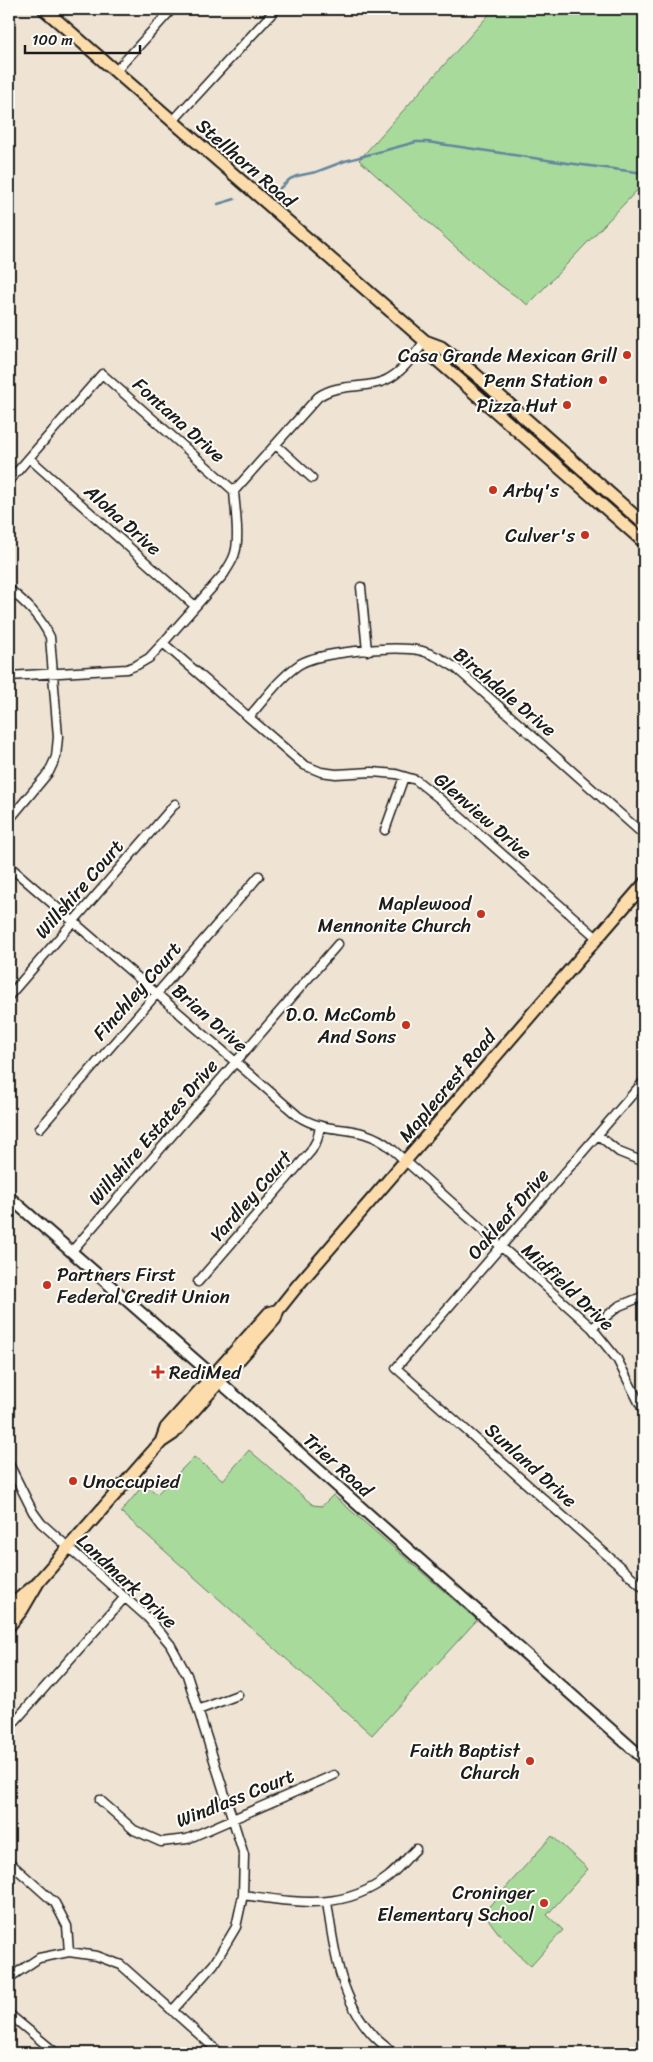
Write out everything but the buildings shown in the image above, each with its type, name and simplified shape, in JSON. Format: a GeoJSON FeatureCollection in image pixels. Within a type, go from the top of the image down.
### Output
{"type":"FeatureCollection","features":[{"type":"Feature","properties":{"kind":"main road","name":"Stellhorn Road"},"geometry":{"type":"LineString","coordinates":[[44,9],[425,341],[436,359],[644,542]]}},
{"type":"Feature","properties":{"kind":"main road","name":"Stellhorn Road"},"geometry":{"type":"LineString","coordinates":[[425,341],[442,347],[474,373],[644,524]]}},
{"type":"Feature","properties":{"kind":"main road","name":"Maplecrest Road"},"geometry":{"type":"LineString","coordinates":[[9,1626],[22,1610],[39,1582],[160,1442],[166,1428],[216,1379],[269,1313],[278,1310],[644,884]]}},
{"type":"Feature","properties":{"kind":"main road","name":"Maplecrest Road"},"geometry":{"type":"LineString","coordinates":[[9,1607],[39,1582]]}},
{"type":"Feature","properties":{"kind":"street"},"geometry":{"type":"LineString","coordinates":[[115,72],[172,9]]}},
{"type":"Feature","properties":{"kind":"street"},"geometry":{"type":"LineString","coordinates":[[172,122],[276,9]]}},
{"type":"Feature","properties":{"kind":"street"},"geometry":{"type":"LineString","coordinates":[[9,676],[127,670],[149,658],[224,574],[236,552],[234,491],[310,405],[326,392],[385,380],[403,368],[425,341]]}},
{"type":"Feature","properties":{"kind":"street","name":"Fontana Drive"},"geometry":{"type":"LineString","coordinates":[[29,458],[102,374],[234,491]]}},
{"type":"Feature","properties":{"kind":"street"},"geometry":{"type":"LineString","coordinates":[[276,445],[312,478]]}},
{"type":"Feature","properties":{"kind":"street"},"geometry":{"type":"LineString","coordinates":[[9,481],[29,458]]}},
{"type":"Feature","properties":{"kind":"street","name":"Aloha Drive"},"geometry":{"type":"LineString","coordinates":[[29,458],[195,606]]}},
{"type":"Feature","properties":{"kind":"street"},"geometry":{"type":"LineString","coordinates":[[360,588],[367,650]]}},
{"type":"Feature","properties":{"kind":"street"},"geometry":{"type":"LineString","coordinates":[[9,589],[32,609],[50,636],[58,736],[56,757],[49,772],[9,820]]}},
{"type":"Feature","properties":{"kind":"street","name":"Glenview Drive"},"geometry":{"type":"LineString","coordinates":[[163,643],[304,765],[321,772],[336,774],[384,772],[416,780],[597,938]]}},
{"type":"Feature","properties":{"kind":"street","name":"Birchdale Drive"},"geometry":{"type":"LineString","coordinates":[[249,717],[288,673],[302,663],[316,658],[367,650],[410,649],[440,658],[456,668],[644,835]]}},
{"type":"Feature","properties":{"kind":"street"},"geometry":{"type":"LineString","coordinates":[[385,830],[404,777]]}},
{"type":"Feature","properties":{"kind":"street","name":"Willshire Court"},"geometry":{"type":"LineString","coordinates":[[9,996],[175,804]]}},
{"type":"Feature","properties":{"kind":"street","name":"Brian Drive"},"geometry":{"type":"LineString","coordinates":[[9,866],[296,1114],[309,1123],[320,1127],[351,1129],[370,1134],[380,1139],[406,1161]]}},
{"type":"Feature","properties":{"kind":"street","name":"Finchley Court"},"geometry":{"type":"LineString","coordinates":[[40,1128],[259,876]]}},
{"type":"Feature","properties":{"kind":"street","name":"Willshire Estates Drive"},"geometry":{"type":"LineString","coordinates":[[72,1251],[338,944]]}},
{"type":"Feature","properties":{"kind":"street","name":"Oakleaf Drive"},"geometry":{"type":"LineString","coordinates":[[396,1368],[644,1081]]}},
{"type":"Feature","properties":{"kind":"street","name":"Yardley Court"},"geometry":{"type":"LineString","coordinates":[[198,1282],[310,1151],[318,1140],[320,1127]]}},
{"type":"Feature","properties":{"kind":"street"},"geometry":{"type":"LineString","coordinates":[[598,1135],[619,1152],[644,1162]]}},
{"type":"Feature","properties":{"kind":"street","name":"Midfield Drive"},"geometry":{"type":"LineString","coordinates":[[406,1161],[592,1328],[617,1359],[644,1412]]}},
{"type":"Feature","properties":{"kind":"street","name":"Trier Road"},"geometry":{"type":"LineString","coordinates":[[9,1197],[644,1759]]}},
{"type":"Feature","properties":{"kind":"street"},"geometry":{"type":"LineString","coordinates":[[592,1328],[619,1306],[644,1296]]}},
{"type":"Feature","properties":{"kind":"street","name":"Sunland Drive"},"geometry":{"type":"LineString","coordinates":[[396,1368],[644,1588]]}},
{"type":"Feature","properties":{"kind":"street","name":"Landmark Drive"},"geometry":{"type":"LineString","coordinates":[[9,1464],[33,1512],[41,1523],[148,1618],[170,1644],[187,1675],[234,1819],[244,1855],[243,1895],[236,1927],[214,1964],[172,2011]]}},
{"type":"Feature","properties":{"kind":"street"},"geometry":{"type":"LineString","coordinates":[[15,1721],[125,1597]]}},
{"type":"Feature","properties":{"kind":"street"},"geometry":{"type":"LineString","coordinates":[[198,1710],[238,1695]]}},
{"type":"Feature","properties":{"kind":"street","name":"Windlass Court"},"geometry":{"type":"LineString","coordinates":[[100,1800],[134,1830],[161,1842],[187,1839],[334,1775]]}},
{"type":"Feature","properties":{"kind":"street"},"geometry":{"type":"LineString","coordinates":[[243,1895],[297,1903],[327,1902],[362,1892],[389,1877],[416,1849]]}},
{"type":"Feature","properties":{"kind":"street"},"geometry":{"type":"LineString","coordinates":[[9,1862],[55,1903],[67,1926],[69,1952]]}},
{"type":"Feature","properties":{"kind":"street"},"geometry":{"type":"LineString","coordinates":[[327,1902],[338,1971],[352,2007],[373,2035],[393,2053]]}},
{"type":"Feature","properties":{"kind":"street"},"geometry":{"type":"LineString","coordinates":[[9,1978],[39,1958],[69,1952],[97,1956],[121,1965],[220,2053]]}},
{"type":"Feature","properties":{"kind":"street"},"geometry":{"type":"LineString","coordinates":[[9,2014],[56,2053]]}},
{"type":"Feature","properties":{"kind":"green space"},"geometry":{"type":"Polygon","coordinates":[[[494,9],[644,9],[644,183],[528,305],[489,277],[359,160],[494,9]]]}},
{"type":"Feature","properties":{"kind":"green space"},"geometry":{"type":"Polygon","coordinates":[[[249,1450],[313,1505],[322,1506],[333,1495],[477,1620],[372,1735],[121,1512],[144,1484],[157,1494],[194,1457],[223,1480],[249,1450]]]}},
{"type":"Feature","properties":{"kind":"green space"},"geometry":{"type":"Polygon","coordinates":[[[552,1836],[588,1869],[547,1915],[563,1930],[531,1966],[505,1941],[484,1912],[552,1836]]]}},
{"type":"Feature","properties":{"kind":"waterway"},"geometry":{"type":"LineString","coordinates":[[279,189],[290,179],[297,176],[416,142],[644,173]]}},
{"type":"Feature","properties":{"kind":"waterway"},"geometry":{"type":"LineString","coordinates":[[218,204],[235,199]]}},
{"type":"Feature","properties":{"kind":"place","name":"Casa Grande Mexican Grill"},"geometry":{"type":"Point","coordinates":[627,355]}},
{"type":"Feature","properties":{"kind":"place","name":"Penn Station"},"geometry":{"type":"Point","coordinates":[603,380]}},
{"type":"Feature","properties":{"kind":"place","name":"Pizza Hut"},"geometry":{"type":"Point","coordinates":[567,405]}},
{"type":"Feature","properties":{"kind":"place","name":"Arby's"},"geometry":{"type":"Point","coordinates":[493,490]}},
{"type":"Feature","properties":{"kind":"place","name":"Culver's"},"geometry":{"type":"Point","coordinates":[585,535]}},
{"type":"Feature","properties":{"kind":"place","name":"Maplewood Mennonite Church"},"geometry":{"type":"Point","coordinates":[481,914]}},
{"type":"Feature","properties":{"kind":"place","name":"D.O. McComb And Sons"},"geometry":{"type":"Point","coordinates":[406,1025]}},
{"type":"Feature","properties":{"kind":"place","name":"Partners First Federal Credit Union"},"geometry":{"type":"Point","coordinates":[47,1285]}},
{"type":"Feature","properties":{"kind":"place","name":"RediMed"},"geometry":{"type":"Point","coordinates":[158,1372]}},
{"type":"Feature","properties":{"kind":"place","name":"Unoccupied"},"geometry":{"type":"Point","coordinates":[73,1481]}},
{"type":"Feature","properties":{"kind":"place","name":"Faith Baptist Church"},"geometry":{"type":"Point","coordinates":[530,1761]}},
{"type":"Feature","properties":{"kind":"place","name":"Croninger Elementary School"},"geometry":{"type":"Point","coordinates":[544,1903]}}]}
